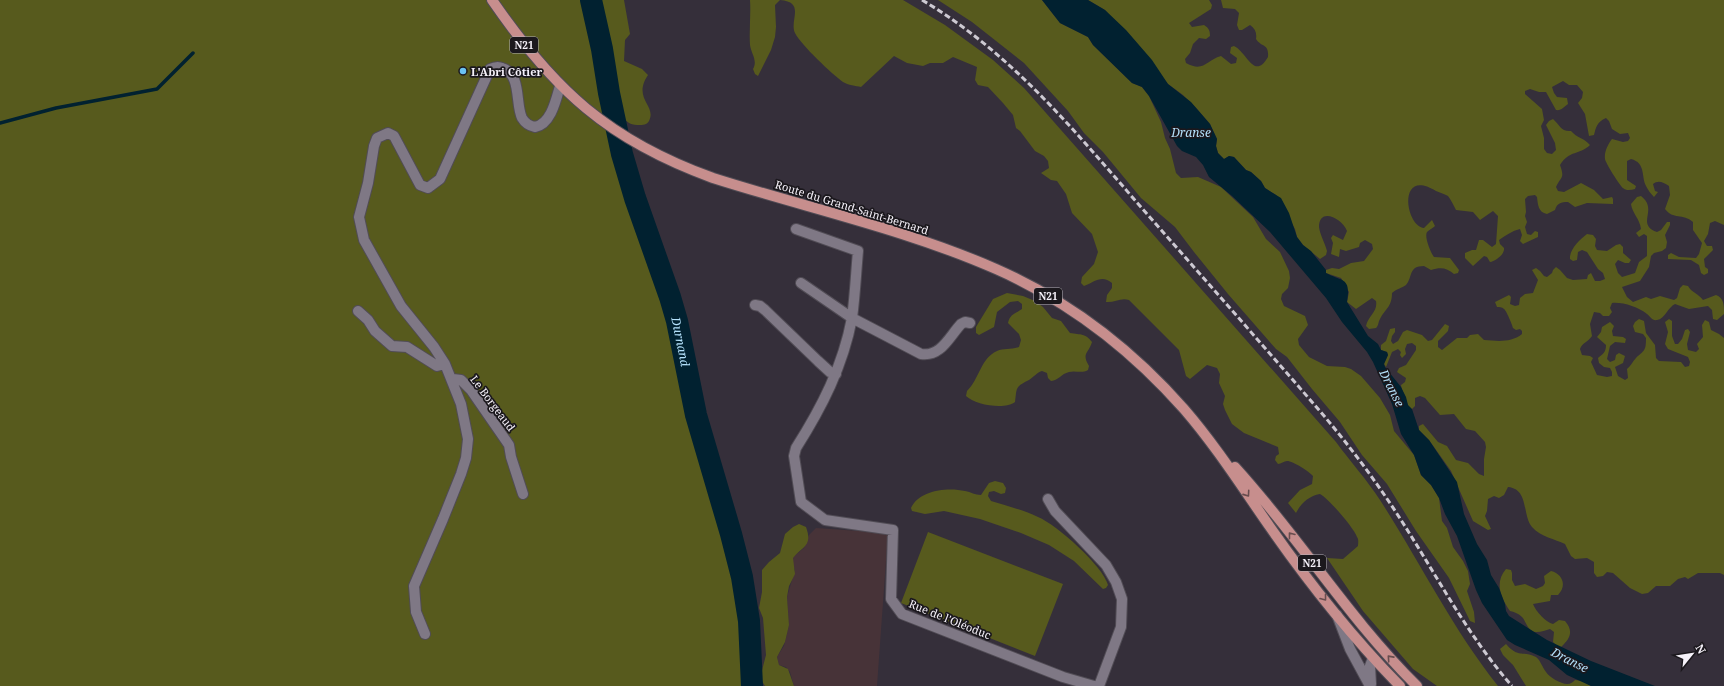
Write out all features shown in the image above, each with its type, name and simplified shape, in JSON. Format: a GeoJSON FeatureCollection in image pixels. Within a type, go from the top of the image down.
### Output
{"type":"FeatureCollection","features":[{"type":"Feature","properties":{"kind":"main road","name":"Route du Grand-Saint-Bernard"},"geometry":{"type":"LineString","coordinates":[[492,0],[532,55],[560,86],[610,128],[643,148],[713,178],[931,244],[984,264],[1022,282],[1085,319],[1126,350],[1165,388],[1248,481],[1355,617],[1417,686]]}},
{"type":"Feature","properties":{"kind":"main road","name":"Route du Grand-Saint-Bernard"},"geometry":{"type":"LineString","coordinates":[[1209,439],[1270,528],[1373,658],[1400,686]]}},
{"type":"Feature","properties":{"kind":"street"},"geometry":{"type":"LineString","coordinates":[[425,634],[416,612],[414,586],[465,464],[468,450],[465,418],[452,379],[445,364],[436,349],[401,306],[364,240],[359,217],[368,183],[374,146],[377,138],[388,133],[394,136],[420,185],[428,188],[440,179],[490,69],[499,67],[509,71],[516,87],[523,119],[528,125],[534,127],[542,125],[548,119],[560,86]]}},
{"type":"Feature","properties":{"kind":"street"},"geometry":{"type":"LineString","coordinates":[[755,305],[760,306],[765,310],[830,372],[837,372],[852,318],[858,251],[796,229]]}},
{"type":"Feature","properties":{"kind":"street"},"geometry":{"type":"LineString","coordinates":[[801,283],[852,318],[921,354],[929,355],[940,349],[961,324],[965,322],[970,323]]}},
{"type":"Feature","properties":{"kind":"street"},"geometry":{"type":"LineString","coordinates":[[358,311],[368,320],[375,332],[392,346],[407,347],[437,366],[445,364]]}},
{"type":"Feature","properties":{"kind":"street","name":"Rue de l'Oléoduc"},"geometry":{"type":"LineString","coordinates":[[837,372],[824,403],[796,448],[794,456],[802,502],[825,520],[893,530],[891,599],[902,614],[1064,677],[1094,686]]}},
{"type":"Feature","properties":{"kind":"street","name":"Le Borgeaud"},"geometry":{"type":"LineString","coordinates":[[452,379],[461,380],[471,390],[509,445],[511,457],[523,494]]}},
{"type":"Feature","properties":{"kind":"street"},"geometry":{"type":"LineString","coordinates":[[1048,499],[1055,512],[1106,564],[1116,582],[1122,599],[1121,627],[1099,686]]}},
{"type":"Feature","properties":{"kind":"street"},"geometry":{"type":"LineString","coordinates":[[1336,613],[1350,649],[1371,686]]}},
{"type":"Feature","properties":{"kind":"street"},"geometry":{"type":"LineString","coordinates":[[1371,686],[1370,669],[1373,658]]}},
{"type":"Feature","properties":{"kind":"shaded area"},"geometry":{"type":"Polygon","coordinates":[[[0,0],[590,0],[607,49],[608,111],[621,158],[624,160],[624,167],[641,227],[663,268],[695,374],[693,410],[754,584],[753,675],[756,686],[0,686],[0,0]]]}},
{"type":"Feature","properties":{"kind":"shaded area"},"geometry":{"type":"Polygon","coordinates":[[[599,0],[624,0],[630,34],[625,40],[624,61],[642,69],[648,75],[644,83],[643,96],[651,115],[646,124],[638,125],[629,123],[622,115],[618,105],[613,78],[611,44],[599,0]]]}},
{"type":"Feature","properties":{"kind":"shaded area"},"geometry":{"type":"Polygon","coordinates":[[[750,0],[780,0],[775,5],[775,37],[771,50],[758,76],[755,74],[753,69],[755,60],[750,45],[750,0]]]}},
{"type":"Feature","properties":{"kind":"shaded area"},"geometry":{"type":"Polygon","coordinates":[[[780,0],[903,0],[945,25],[993,60],[1024,88],[1336,442],[1380,500],[1451,618],[1481,664],[1498,686],[1437,686],[1413,669],[1363,611],[1327,558],[1343,559],[1358,546],[1358,538],[1351,527],[1335,507],[1320,494],[1312,496],[1306,500],[1296,513],[1288,503],[1300,490],[1312,484],[1313,476],[1290,461],[1278,464],[1275,460],[1276,456],[1279,454],[1278,447],[1244,433],[1232,424],[1223,404],[1225,396],[1219,383],[1220,374],[1217,368],[1207,365],[1190,379],[1186,376],[1179,350],[1129,300],[1123,299],[1106,302],[1107,295],[1112,288],[1112,283],[1108,280],[1101,279],[1084,286],[1081,283],[1082,277],[1094,264],[1098,252],[1092,234],[1072,213],[1066,194],[1057,181],[1051,180],[1041,173],[1049,168],[1048,161],[1044,156],[1035,151],[1016,128],[1013,115],[988,87],[978,85],[975,80],[977,67],[953,57],[943,63],[930,63],[923,66],[907,63],[894,56],[861,87],[847,84],[810,52],[798,38],[794,28],[795,8],[792,4],[780,0]]]}},
{"type":"Feature","properties":{"kind":"shaded area"},"geometry":{"type":"Polygon","coordinates":[[[938,0],[1042,0],[1060,23],[1088,37],[1093,45],[1132,83],[1142,87],[1149,96],[1161,122],[1176,173],[1181,178],[1198,177],[1221,187],[1253,217],[1266,239],[1280,252],[1289,271],[1290,278],[1288,288],[1282,294],[1281,299],[1284,306],[1305,316],[1308,325],[1298,339],[1299,345],[1309,357],[1327,366],[1345,367],[1351,369],[1361,376],[1380,398],[1390,415],[1394,431],[1414,455],[1421,475],[1431,485],[1439,498],[1442,521],[1447,528],[1453,547],[1468,571],[1470,584],[1467,591],[1474,612],[1475,623],[1470,621],[1449,578],[1416,531],[1387,484],[1362,455],[1340,422],[1287,357],[1276,349],[1228,294],[1175,227],[1141,198],[1103,152],[1084,133],[1068,111],[1024,63],[972,22],[938,0]]]}},
{"type":"Feature","properties":{"kind":"shaded area"},"geometry":{"type":"Polygon","coordinates":[[[1088,0],[1209,0],[1212,5],[1211,9],[1189,23],[1192,27],[1204,25],[1208,28],[1210,33],[1210,36],[1206,39],[1199,38],[1193,44],[1190,53],[1185,59],[1186,63],[1197,67],[1205,65],[1221,56],[1231,64],[1236,63],[1237,58],[1230,53],[1231,47],[1234,46],[1239,49],[1255,66],[1263,64],[1268,57],[1266,48],[1256,39],[1254,29],[1250,25],[1242,30],[1239,30],[1237,25],[1239,13],[1235,9],[1223,8],[1221,0],[1724,0],[1724,225],[1715,221],[1710,223],[1708,234],[1704,241],[1707,246],[1712,246],[1713,250],[1704,259],[1705,267],[1708,269],[1708,273],[1704,275],[1701,273],[1699,265],[1691,260],[1668,259],[1668,255],[1671,253],[1679,257],[1696,258],[1699,254],[1702,243],[1693,230],[1693,222],[1686,218],[1675,216],[1665,209],[1670,195],[1669,186],[1661,182],[1653,184],[1655,191],[1658,192],[1654,197],[1646,186],[1641,167],[1636,161],[1631,159],[1627,161],[1627,180],[1636,186],[1635,189],[1627,190],[1621,186],[1605,159],[1605,154],[1612,139],[1623,142],[1628,141],[1630,138],[1628,133],[1620,134],[1612,129],[1606,118],[1597,125],[1594,135],[1589,136],[1585,114],[1578,103],[1582,98],[1583,92],[1577,85],[1569,85],[1563,81],[1552,87],[1557,97],[1567,98],[1568,104],[1559,110],[1556,110],[1546,92],[1539,92],[1530,89],[1525,91],[1525,94],[1542,109],[1544,120],[1541,126],[1544,138],[1544,149],[1547,153],[1552,154],[1556,150],[1555,143],[1546,125],[1553,119],[1563,129],[1571,131],[1590,145],[1563,160],[1560,165],[1562,177],[1556,187],[1558,191],[1564,192],[1581,183],[1594,190],[1603,199],[1612,197],[1613,204],[1587,203],[1575,207],[1568,202],[1563,202],[1558,204],[1555,210],[1547,214],[1540,210],[1537,197],[1535,195],[1528,196],[1525,199],[1525,216],[1527,222],[1525,227],[1527,234],[1531,235],[1535,231],[1538,232],[1538,237],[1523,244],[1520,241],[1522,235],[1520,229],[1514,231],[1499,240],[1500,244],[1504,248],[1500,257],[1490,262],[1487,257],[1484,256],[1473,266],[1465,258],[1465,253],[1476,250],[1479,240],[1483,240],[1492,247],[1496,244],[1498,216],[1493,211],[1480,220],[1473,212],[1456,210],[1447,195],[1424,186],[1415,186],[1410,192],[1408,200],[1412,218],[1417,225],[1424,228],[1432,220],[1435,226],[1427,232],[1426,237],[1434,257],[1450,258],[1459,270],[1458,273],[1454,274],[1449,270],[1444,269],[1431,270],[1424,266],[1415,268],[1406,285],[1392,293],[1390,305],[1380,319],[1377,327],[1369,329],[1366,326],[1376,308],[1376,301],[1372,298],[1356,309],[1347,302],[1349,292],[1341,278],[1326,273],[1326,270],[1332,268],[1339,269],[1351,263],[1364,261],[1373,249],[1372,244],[1365,240],[1360,243],[1359,247],[1346,251],[1340,249],[1339,257],[1331,254],[1333,243],[1331,238],[1333,235],[1343,240],[1347,231],[1341,222],[1327,216],[1323,217],[1320,221],[1319,227],[1327,251],[1326,255],[1320,259],[1303,245],[1297,237],[1295,229],[1276,195],[1265,188],[1261,181],[1251,172],[1246,170],[1234,157],[1229,156],[1224,159],[1218,153],[1216,146],[1217,139],[1210,124],[1183,95],[1168,84],[1105,10],[1088,0]]]}},
{"type":"Feature","properties":{"kind":"shaded area"},"geometry":{"type":"Polygon","coordinates":[[[1641,196],[1646,201],[1648,206],[1647,221],[1651,229],[1657,232],[1661,230],[1667,222],[1670,222],[1670,225],[1665,235],[1667,242],[1666,248],[1662,251],[1654,253],[1651,256],[1649,267],[1640,281],[1622,287],[1627,297],[1633,302],[1646,297],[1651,299],[1660,296],[1674,300],[1677,298],[1680,288],[1683,285],[1688,286],[1703,300],[1716,295],[1719,296],[1723,302],[1724,308],[1724,314],[1717,320],[1713,319],[1712,310],[1708,306],[1689,309],[1675,304],[1662,318],[1655,320],[1635,307],[1621,303],[1612,303],[1610,308],[1612,312],[1609,316],[1603,316],[1600,313],[1594,312],[1590,324],[1592,336],[1582,345],[1580,349],[1582,355],[1593,358],[1591,362],[1597,375],[1607,377],[1612,376],[1610,368],[1604,367],[1599,363],[1598,358],[1604,353],[1606,345],[1597,337],[1601,332],[1602,327],[1610,322],[1614,326],[1612,331],[1613,336],[1623,337],[1626,339],[1625,343],[1615,342],[1610,346],[1607,359],[1610,362],[1615,360],[1616,355],[1619,353],[1625,356],[1623,363],[1615,367],[1618,376],[1625,380],[1628,378],[1627,369],[1646,346],[1646,338],[1643,334],[1635,332],[1633,326],[1639,319],[1644,321],[1646,333],[1655,345],[1656,358],[1659,361],[1681,362],[1685,367],[1689,366],[1690,362],[1688,357],[1668,349],[1665,344],[1668,332],[1665,322],[1669,319],[1672,321],[1672,336],[1675,344],[1678,344],[1682,339],[1685,330],[1688,329],[1690,332],[1687,344],[1688,350],[1696,352],[1699,349],[1697,344],[1703,337],[1702,325],[1705,320],[1709,322],[1711,330],[1724,338],[1724,575],[1720,573],[1698,573],[1688,579],[1685,577],[1678,579],[1670,586],[1656,586],[1648,593],[1642,594],[1630,588],[1613,573],[1607,572],[1603,576],[1597,577],[1594,573],[1594,562],[1587,558],[1575,559],[1571,556],[1565,544],[1544,535],[1532,527],[1527,516],[1522,497],[1515,489],[1508,487],[1504,495],[1499,498],[1494,496],[1488,499],[1485,516],[1491,529],[1488,530],[1473,521],[1451,471],[1429,440],[1419,430],[1419,426],[1423,424],[1438,442],[1447,446],[1456,460],[1468,463],[1479,474],[1484,476],[1485,442],[1475,431],[1466,429],[1454,414],[1440,415],[1425,398],[1420,396],[1415,398],[1415,406],[1410,409],[1401,385],[1405,382],[1406,378],[1397,372],[1399,368],[1406,365],[1416,350],[1416,346],[1412,343],[1407,344],[1405,349],[1406,354],[1402,358],[1400,355],[1401,352],[1398,349],[1392,352],[1386,367],[1384,364],[1388,355],[1387,352],[1381,350],[1381,345],[1386,341],[1390,329],[1395,328],[1391,341],[1393,344],[1398,341],[1403,332],[1407,330],[1422,335],[1428,341],[1432,340],[1445,324],[1449,326],[1448,331],[1438,341],[1438,347],[1442,350],[1457,338],[1467,338],[1470,335],[1478,334],[1484,340],[1494,341],[1504,341],[1518,337],[1522,334],[1522,331],[1520,329],[1516,330],[1513,328],[1505,310],[1501,307],[1497,307],[1495,302],[1509,295],[1511,297],[1510,304],[1515,306],[1519,305],[1520,298],[1525,294],[1533,293],[1538,280],[1532,270],[1536,268],[1547,277],[1556,267],[1567,278],[1573,280],[1587,279],[1588,275],[1591,273],[1595,281],[1605,279],[1603,273],[1598,269],[1587,252],[1582,250],[1578,252],[1577,260],[1573,261],[1570,259],[1573,248],[1587,234],[1593,235],[1596,239],[1595,246],[1597,250],[1607,251],[1620,244],[1623,247],[1623,253],[1631,260],[1629,263],[1625,263],[1618,260],[1615,264],[1618,273],[1622,277],[1635,273],[1639,262],[1647,256],[1647,236],[1644,234],[1639,237],[1636,233],[1641,229],[1631,204],[1637,197],[1641,196]]]}},
{"type":"Feature","properties":{"kind":"shaded area"},"geometry":{"type":"Polygon","coordinates":[[[1007,293],[1023,296],[1035,301],[1043,307],[1052,318],[1061,321],[1070,333],[1087,337],[1092,342],[1086,353],[1089,366],[1088,370],[1081,372],[1069,372],[1051,381],[1048,378],[1047,373],[1042,371],[1019,386],[1015,402],[1004,406],[983,404],[966,396],[967,391],[975,380],[983,364],[991,354],[997,351],[1019,347],[1021,340],[1019,334],[1008,323],[1011,316],[1022,309],[1022,304],[1018,301],[1010,302],[997,312],[994,327],[979,335],[976,333],[976,327],[993,299],[1007,293]]]}},
{"type":"Feature","properties":{"kind":"shaded area"},"geometry":{"type":"Polygon","coordinates":[[[995,481],[1003,483],[1006,488],[1005,493],[1001,494],[994,491],[989,492],[988,496],[991,501],[1032,515],[1046,521],[1056,528],[1089,557],[1098,567],[1108,585],[1106,588],[1103,589],[1074,561],[1049,545],[1021,533],[980,519],[944,511],[925,514],[912,511],[911,508],[920,497],[935,491],[951,489],[981,495],[989,483],[995,481]]]}},
{"type":"Feature","properties":{"kind":"shaded area"},"geometry":{"type":"Polygon","coordinates":[[[799,524],[806,527],[808,542],[793,558],[795,574],[789,586],[787,597],[789,625],[785,642],[777,657],[779,665],[788,669],[794,686],[765,686],[760,678],[766,655],[763,618],[759,608],[762,592],[762,570],[780,553],[785,534],[799,524]]]}},
{"type":"Feature","properties":{"kind":"shaded area"},"geometry":{"type":"Polygon","coordinates":[[[816,528],[888,533],[877,686],[794,686],[790,672],[786,667],[779,665],[777,657],[784,646],[789,625],[787,597],[795,570],[792,561],[793,557],[804,548],[809,535],[816,528]]]}},
{"type":"Feature","properties":{"kind":"shaded area"},"geometry":{"type":"Polygon","coordinates":[[[928,532],[1063,584],[1035,656],[901,603],[928,532]]]}},
{"type":"Feature","properties":{"kind":"shaded area"},"geometry":{"type":"Polygon","coordinates":[[[1506,569],[1511,570],[1512,580],[1515,586],[1525,584],[1536,589],[1543,586],[1545,583],[1544,576],[1551,571],[1561,578],[1563,584],[1561,592],[1558,595],[1551,595],[1550,601],[1533,604],[1544,619],[1550,623],[1553,624],[1559,620],[1565,621],[1568,625],[1570,635],[1561,647],[1557,646],[1553,642],[1554,632],[1550,629],[1540,632],[1531,631],[1520,616],[1510,611],[1500,590],[1500,580],[1506,569]]]}},
{"type":"Feature","properties":{"kind":"shaded area"},"geometry":{"type":"Polygon","coordinates":[[[1506,644],[1510,649],[1518,653],[1536,657],[1548,674],[1559,682],[1567,684],[1575,680],[1583,681],[1591,686],[1526,686],[1513,665],[1503,655],[1500,649],[1506,644]]]}},
{"type":"Feature","properties":{"kind":"water","name":"Dranse"},"geometry":{"type":"Polygon","coordinates":[[[1042,0],[1088,0],[1105,10],[1126,30],[1152,60],[1168,84],[1191,102],[1210,124],[1217,139],[1216,146],[1218,153],[1224,159],[1229,156],[1234,157],[1246,170],[1251,172],[1261,181],[1265,188],[1281,198],[1289,213],[1297,237],[1303,245],[1311,251],[1326,270],[1326,273],[1347,284],[1347,302],[1368,336],[1378,344],[1381,350],[1387,352],[1388,355],[1384,364],[1385,367],[1401,387],[1408,405],[1412,409],[1419,430],[1429,440],[1457,482],[1464,514],[1477,544],[1487,560],[1491,575],[1499,588],[1509,616],[1547,640],[1591,661],[1655,686],[1591,686],[1567,675],[1549,660],[1507,640],[1482,603],[1457,536],[1445,514],[1439,498],[1431,485],[1421,475],[1414,455],[1401,434],[1392,404],[1367,352],[1342,322],[1326,298],[1270,232],[1232,196],[1209,177],[1203,165],[1196,157],[1182,151],[1177,146],[1149,96],[1142,87],[1132,83],[1093,45],[1088,37],[1060,23],[1042,0]]]}},
{"type":"Feature","properties":{"kind":"waterway","name":"Durnand"},"geometry":{"type":"LineString","coordinates":[[591,0],[622,154],[635,198],[677,321],[696,415],[742,577],[749,621],[752,686]]}},
{"type":"Feature","properties":{"kind":"waterway"},"geometry":{"type":"LineString","coordinates":[[0,123],[56,108],[157,89],[193,53]]}},
{"type":"Feature","properties":{"kind":"railway"},"geometry":{"type":"LineString","coordinates":[[922,0],[984,43],[1039,94],[1090,149],[1319,410],[1352,450],[1382,491],[1467,626],[1481,647],[1512,686]]}},
{"type":"Feature","properties":{"kind":"place","name":"L'Abri Côtier"},"geometry":{"type":"Point","coordinates":[463,71]}}]}
